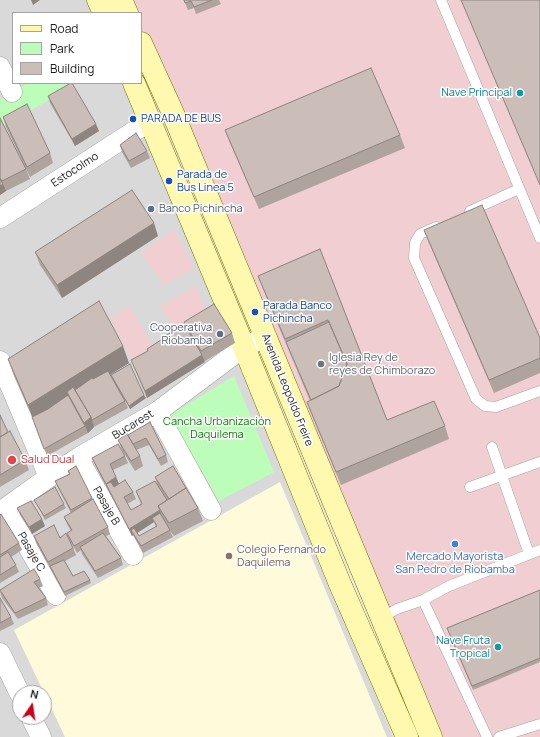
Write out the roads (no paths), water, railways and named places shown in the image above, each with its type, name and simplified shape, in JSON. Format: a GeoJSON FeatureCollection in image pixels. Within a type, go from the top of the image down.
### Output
{"type":"FeatureCollection","features":[{"type":"Feature","properties":{"kind":"main road"},"geometry":{"type":"LineString","coordinates":[[98,0],[104,12]]}},
{"type":"Feature","properties":{"kind":"main road"},"geometry":{"type":"LineString","coordinates":[[121,0],[127,12]]}},
{"type":"Feature","properties":{"kind":"main road","name":"Avenida Leopoldo Freire"},"geometry":{"type":"LineString","coordinates":[[142,45],[172,111],[431,737]]}},
{"type":"Feature","properties":{"kind":"main road"},"geometry":{"type":"LineString","coordinates":[[134,84],[244,347],[340,584],[407,737]]}},
{"type":"Feature","properties":{"kind":"main road"},"geometry":{"type":"LineString","coordinates":[[340,584],[363,574]]}},
{"type":"Feature","properties":{"kind":"street"},"geometry":{"type":"LineString","coordinates":[[0,66],[12,92]]}},
{"type":"Feature","properties":{"kind":"street","name":"Estocolmo"},"geometry":{"type":"LineString","coordinates":[[0,218],[150,121]]}},
{"type":"Feature","properties":{"kind":"street","name":"Bucarest"},"geometry":{"type":"LineString","coordinates":[[3,510],[78,458],[157,412],[244,347],[266,337]]}},
{"type":"Feature","properties":{"kind":"street"},"geometry":{"type":"LineString","coordinates":[[0,361],[49,477]]}},
{"type":"Feature","properties":{"kind":"street"},"geometry":{"type":"LineString","coordinates":[[157,412],[211,510]]}},
{"type":"Feature","properties":{"kind":"street","name":"Pasaje B"},"geometry":{"type":"LineString","coordinates":[[78,458],[133,555]]}},
{"type":"Feature","properties":{"kind":"street","name":"Pasaje C"},"geometry":{"type":"LineString","coordinates":[[3,510],[56,595]]}},
{"type":"Feature","properties":{"kind":"street"},"geometry":{"type":"LineString","coordinates":[[0,653],[16,685]]}},
{"type":"Feature","properties":{"kind":"street"},"geometry":{"type":"LineString","coordinates":[[35,725],[41,737]]}},
{"type":"Feature","properties":{"kind":"lane"},"geometry":{"type":"LineString","coordinates":[[441,0],[540,238]]}},
{"type":"Feature","properties":{"kind":"lane"},"geometry":{"type":"LineString","coordinates":[[463,214],[519,189]]}},
{"type":"Feature","properties":{"kind":"lane"},"geometry":{"type":"LineString","coordinates":[[441,224],[420,234],[415,243],[414,258],[476,399],[485,406],[496,407],[540,391]]}},
{"type":"Feature","properties":{"kind":"lane"},"geometry":{"type":"LineString","coordinates":[[492,447],[529,554]]}},
{"type":"Feature","properties":{"kind":"lane"},"geometry":{"type":"LineString","coordinates":[[470,487],[540,462]]}},
{"type":"Feature","properties":{"kind":"lane"},"geometry":{"type":"LineString","coordinates":[[381,618],[397,608],[423,600],[449,586],[540,550]]}},
{"type":"Feature","properties":{"kind":"lane"},"geometry":{"type":"LineString","coordinates":[[423,600],[487,737]]}},
{"type":"Feature","properties":{"kind":"lane"},"geometry":{"type":"LineString","coordinates":[[499,737],[540,724]]}},
{"type":"Feature","properties":{"kind":"place","name":"Nave Principal"},"geometry":{"type":"Point","coordinates":[520,93]}},
{"type":"Feature","properties":{"kind":"place","name":"PARADA DE BUS"},"geometry":{"type":"Point","coordinates":[133,119]}},
{"type":"Feature","properties":{"kind":"place","name":"Parada de Bus Linea 5"},"geometry":{"type":"Point","coordinates":[169,181]}},
{"type":"Feature","properties":{"kind":"place","name":"Banco Pichincha"},"geometry":{"type":"Point","coordinates":[151,209]}},
{"type":"Feature","properties":{"kind":"place","name":"Parada Banco Pichincha"},"geometry":{"type":"Point","coordinates":[255,312]}},
{"type":"Feature","properties":{"kind":"place","name":"Cooperativa Riobamba"},"geometry":{"type":"Point","coordinates":[220,334]}},
{"type":"Feature","properties":{"kind":"place","name":"Iglesia Rey de reyes de Chimborazo"},"geometry":{"type":"Point","coordinates":[321,364]}},
{"type":"Feature","properties":{"kind":"place","name":"Salud Dual"},"geometry":{"type":"Point","coordinates":[12,460]}},
{"type":"Feature","properties":{"kind":"place","name":"Mercado Mayorista San Pedro de Riobamba"},"geometry":{"type":"Point","coordinates":[455,544]}},
{"type":"Feature","properties":{"kind":"place","name":"Colegio Fernando Daquilema"},"geometry":{"type":"Point","coordinates":[229,556]}},
{"type":"Feature","properties":{"kind":"place","name":"Nave Fruta Tropical"},"geometry":{"type":"Point","coordinates":[498,647]}},
{"type":"Feature","properties":{"kind":"park label","name":"Cancha Urbanización Daquilema"},"geometry":{"type":"Point","coordinates":[217,428]}}]}
